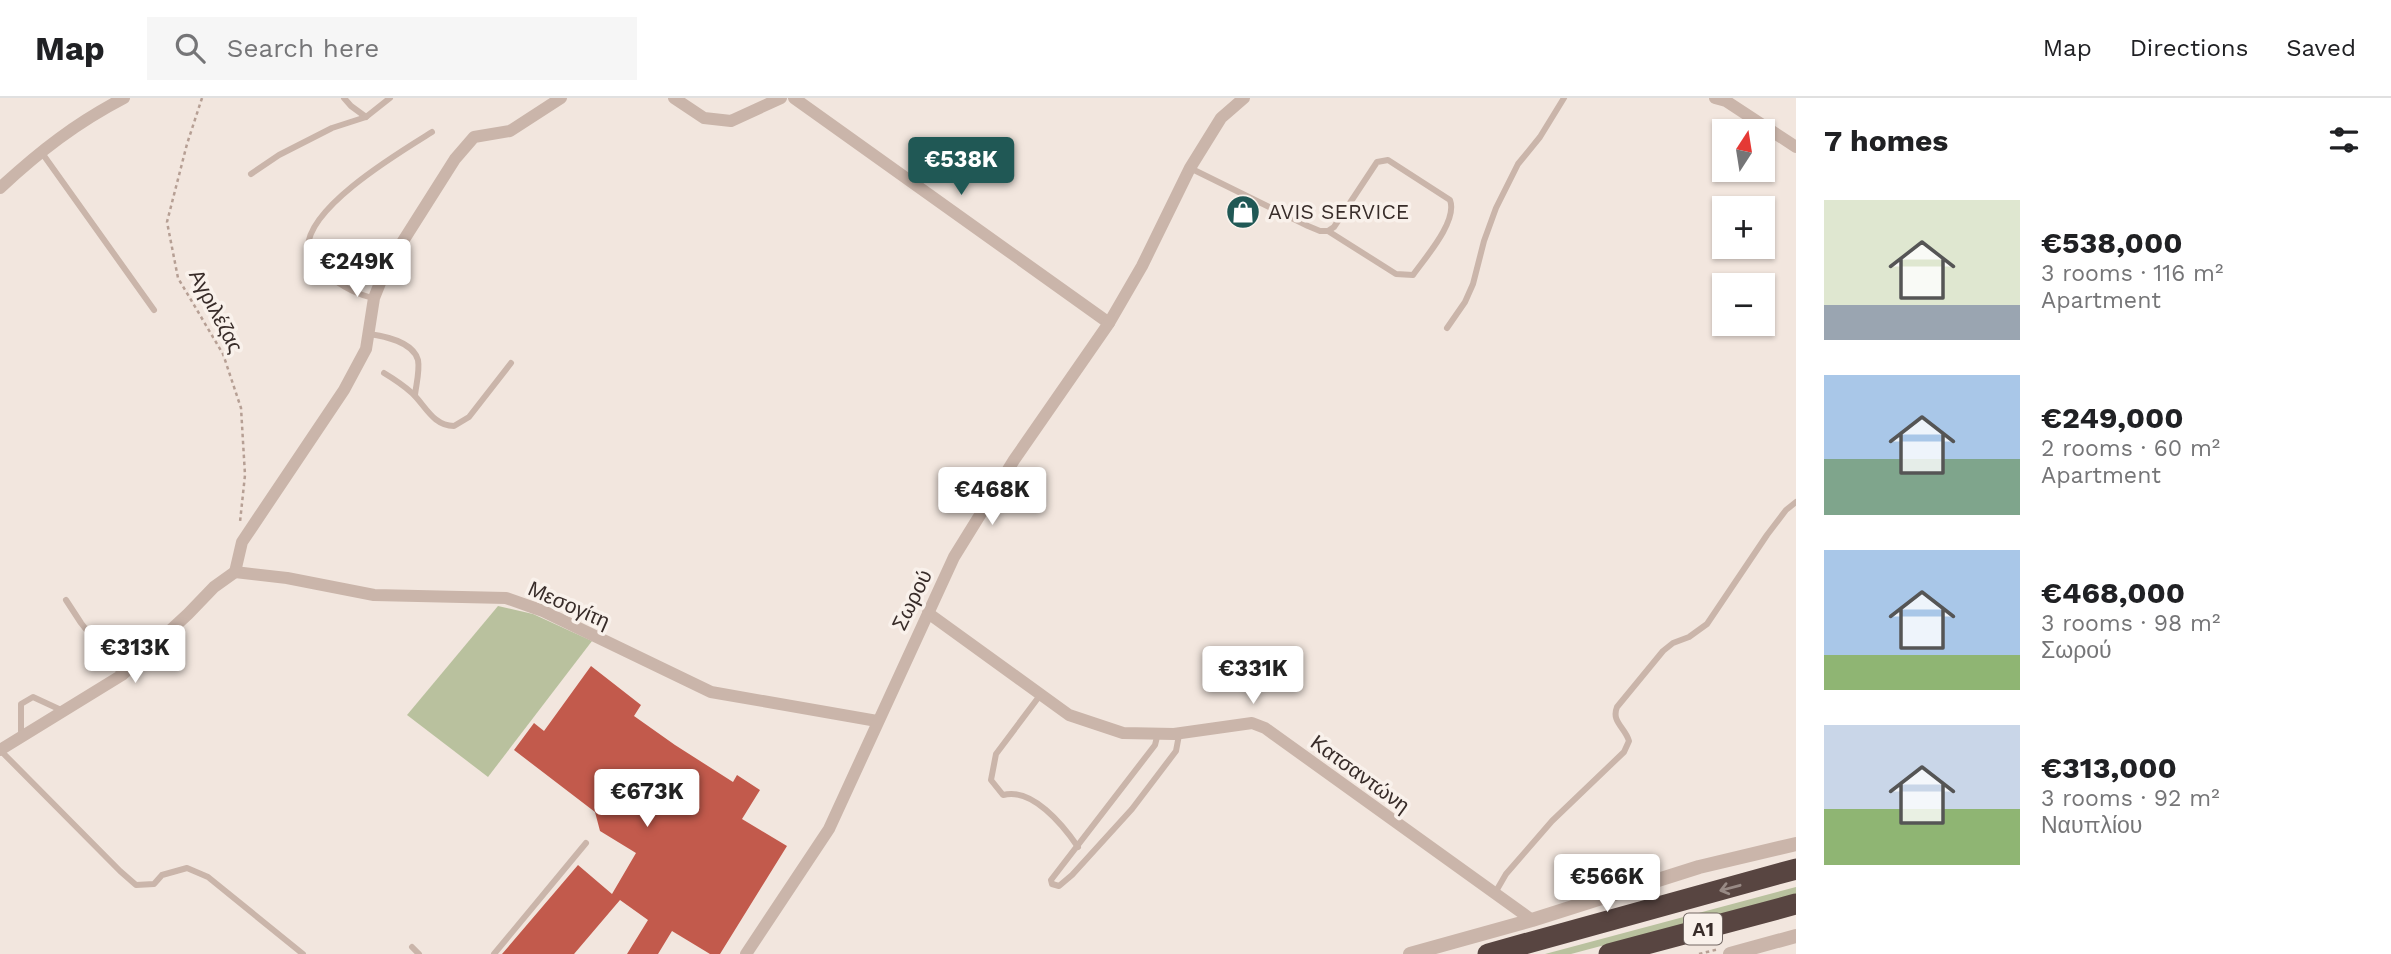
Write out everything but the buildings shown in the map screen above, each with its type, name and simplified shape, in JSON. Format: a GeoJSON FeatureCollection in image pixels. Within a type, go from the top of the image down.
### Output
{"type":"FeatureCollection","features":[{"type":"Feature","properties":{"kind":"highway","name":"Α1"},"geometry":{"type":"LineString","coordinates":[[1488,954],[1796,869]]}},
{"type":"Feature","properties":{"kind":"highway","name":"Α1"},"geometry":{"type":"LineString","coordinates":[[1609,954],[1796,904]]}},
{"type":"Feature","properties":{"kind":"street"},"geometry":{"type":"LineString","coordinates":[[0,188],[40,151],[86,118],[124,98]]}},
{"type":"Feature","properties":{"kind":"street"},"geometry":{"type":"LineString","coordinates":[[0,750],[122,675],[214,587],[235,572],[242,542],[344,390],[366,349],[374,298],[386,268],[455,159],[474,137],[509,131],[561,98]]}},
{"type":"Feature","properties":{"kind":"street"},"geometry":{"type":"LineString","coordinates":[[674,98],[704,118],[731,121],[782,98]]}},
{"type":"Feature","properties":{"kind":"street"},"geometry":{"type":"LineString","coordinates":[[794,98],[1109,323]]}},
{"type":"Feature","properties":{"kind":"street","name":"Σωρού"},"geometry":{"type":"LineString","coordinates":[[746,954],[829,829],[954,557],[1014,460],[1109,323],[1142,266],[1191,167],[1220,118],[1244,98]]}},
{"type":"Feature","properties":{"kind":"street"},"geometry":{"type":"LineString","coordinates":[[1715,98],[1726,101],[1796,147]]}},
{"type":"Feature","properties":{"kind":"street","name":"Μεσογίτη"},"geometry":{"type":"LineString","coordinates":[[235,572],[287,578],[374,595],[506,598],[543,611],[711,692],[877,721]]}},
{"type":"Feature","properties":{"kind":"street","name":"Κατσαντώνη"},"geometry":{"type":"LineString","coordinates":[[928,613],[1069,715],[1123,733],[1180,733],[1252,723],[1265,728],[1532,920]]}},
{"type":"Feature","properties":{"kind":"street"},"geometry":{"type":"LineString","coordinates":[[1410,954],[1532,920],[1699,867],[1796,844]]}},
{"type":"Feature","properties":{"kind":"street"},"geometry":{"type":"LineString","coordinates":[[1730,954],[1796,936]]}},
{"type":"Feature","properties":{"kind":"lane"},"geometry":{"type":"LineString","coordinates":[[344,98],[366,117]]}},
{"type":"Feature","properties":{"kind":"lane"},"geometry":{"type":"LineString","coordinates":[[251,174],[279,155],[332,128],[366,117],[390,98]]}},
{"type":"Feature","properties":{"kind":"lane"},"geometry":{"type":"LineString","coordinates":[[1447,328],[1469,293],[1496,208],[1512,175],[1564,98]]}},
{"type":"Feature","properties":{"kind":"lane"},"geometry":{"type":"LineString","coordinates":[[374,298],[340,285],[318,268],[310,257],[308,248],[312,230],[331,206],[380,164],[432,132]]}},
{"type":"Feature","properties":{"kind":"lane"},"geometry":{"type":"LineString","coordinates":[[40,151],[154,310]]}},
{"type":"Feature","properties":{"kind":"lane"},"geometry":{"type":"LineString","coordinates":[[1191,167],[1320,231],[1335,227],[1381,159],[1388,160],[1409,173],[1450,200],[1452,205],[1447,226],[1409,277],[1396,274],[1328,231]]}},
{"type":"Feature","properties":{"kind":"lane"},"geometry":{"type":"LineString","coordinates":[[369,334],[393,339],[414,353],[418,361],[415,395]]}},
{"type":"Feature","properties":{"kind":"lane"},"geometry":{"type":"LineString","coordinates":[[384,373],[415,395],[430,416],[441,423],[454,426],[469,417],[511,363]]}},
{"type":"Feature","properties":{"kind":"lane"},"geometry":{"type":"LineString","coordinates":[[1494,895],[1506,874],[1545,830],[1624,752],[1629,741],[1627,733],[1616,720],[1617,707],[1662,652],[1672,643],[1689,637],[1707,624],[1767,535],[1786,510],[1796,502]]}},
{"type":"Feature","properties":{"kind":"lane"},"geometry":{"type":"LineString","coordinates":[[66,600],[122,675]]}},
{"type":"Feature","properties":{"kind":"lane"},"geometry":{"type":"LineString","coordinates":[[1041,693],[996,754],[991,780],[1003,795],[1012,793],[1029,797],[1068,832],[1078,847]]}},
{"type":"Feature","properties":{"kind":"lane"},"geometry":{"type":"LineString","coordinates":[[21,737],[21,704],[33,696],[63,711]]}},
{"type":"Feature","properties":{"kind":"lane"},"geometry":{"type":"LineString","coordinates":[[1158,733],[1155,746],[1051,880],[1052,884],[1059,886],[1072,876],[1132,809],[1177,751],[1180,733]]}},
{"type":"Feature","properties":{"kind":"lane"},"geometry":{"type":"LineString","coordinates":[[0,750],[136,885],[154,884],[162,875],[187,868],[208,877],[303,954]]}},
{"type":"Feature","properties":{"kind":"lane"},"geometry":{"type":"LineString","coordinates":[[494,954],[586,843]]}},
{"type":"Feature","properties":{"kind":"lane"},"geometry":{"type":"LineString","coordinates":[[412,947],[419,954]]}},
{"type":"Feature","properties":{"kind":"path","name":"Αγριλέζας"},"geometry":{"type":"LineString","coordinates":[[202,98],[167,222],[178,278],[223,354],[241,408],[244,475],[239,528],[242,542]]}},
{"type":"Feature","properties":{"kind":"green space"},"geometry":{"type":"Polygon","coordinates":[[[498,606],[533,614],[592,641],[488,777],[407,715],[498,606]]]}},
{"type":"Feature","properties":{"kind":"green space"},"geometry":{"type":"Polygon","coordinates":[[[1796,887],[1796,894],[1571,954],[1545,954],[1796,887]]]}},
{"type":"Feature","properties":{"kind":"place","name":"AVIS SERVICE"},"geometry":{"type":"Point","coordinates":[1243,212]}}]}
